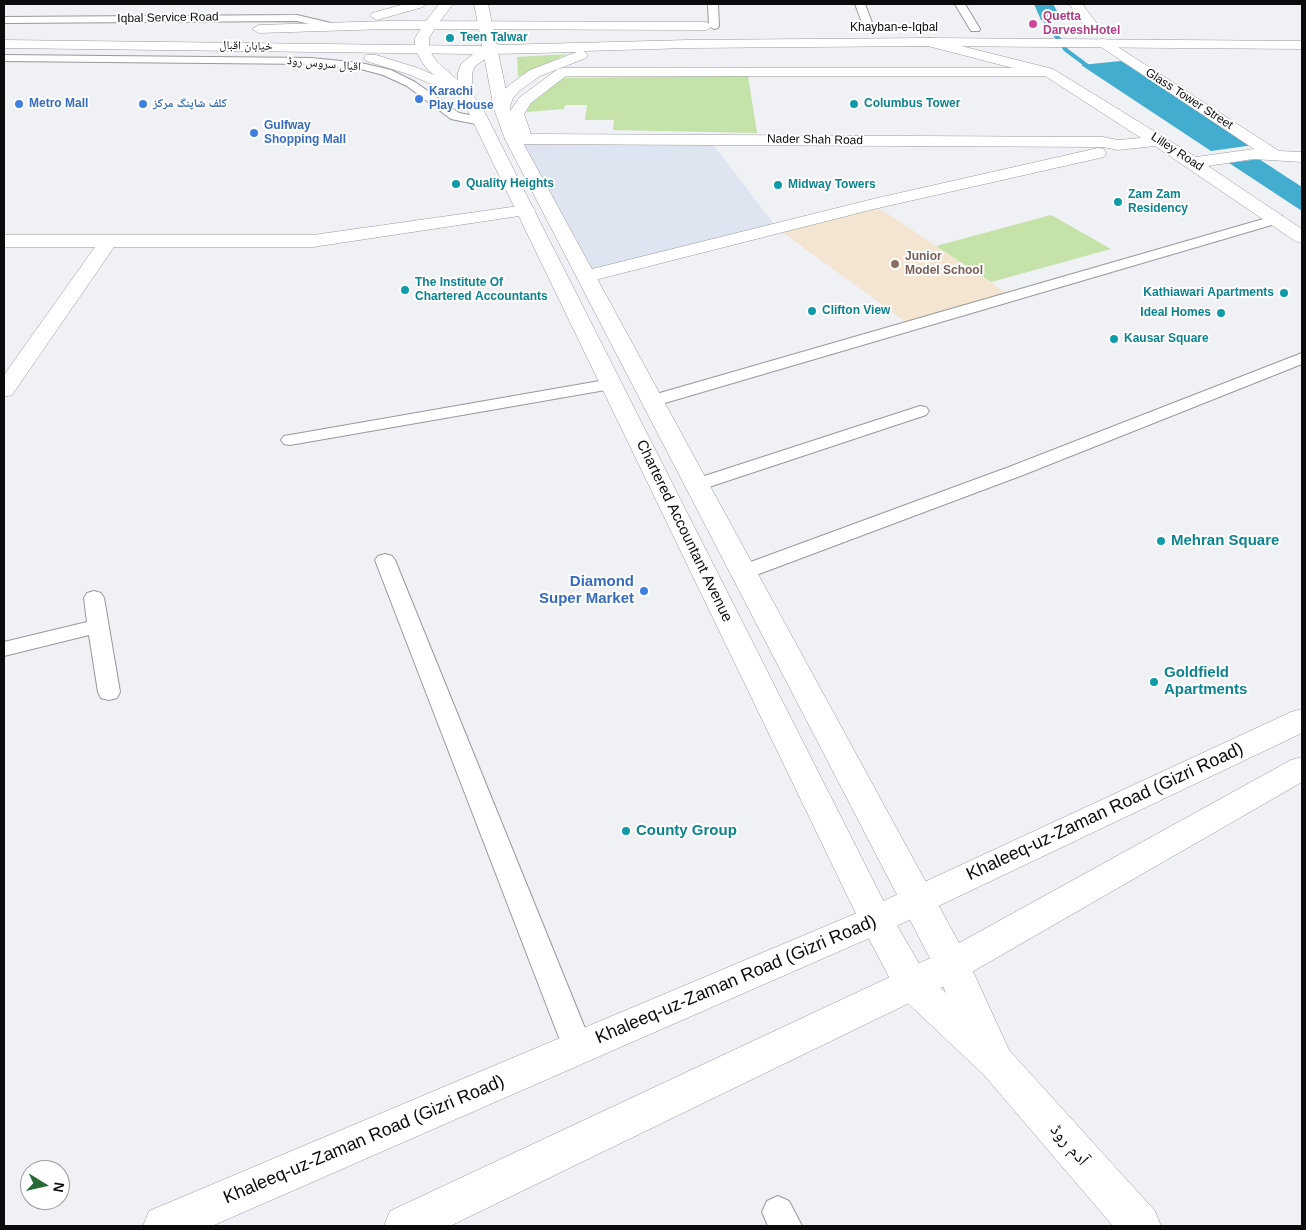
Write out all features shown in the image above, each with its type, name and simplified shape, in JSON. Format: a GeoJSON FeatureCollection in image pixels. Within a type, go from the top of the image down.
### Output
{"type":"FeatureCollection","features":[{"type":"Feature","properties":{"kind":"street"},"geometry":{"type":"LineString","coordinates":[[331,26],[418,4]]}},
{"type":"Feature","properties":{"kind":"street"},"geometry":{"type":"LineString","coordinates":[[481,4],[502,109],[503,136]]}},
{"type":"Feature","properties":{"kind":"street"},"geometry":{"type":"LineString","coordinates":[[1075,4],[1098,36]]}},
{"type":"Feature","properties":{"kind":"street"},"geometry":{"type":"LineString","coordinates":[[236,30],[383,46],[430,25],[448,11],[485,24],[521,32],[689,44]]}},
{"type":"Feature","properties":{"kind":"street"},"geometry":{"type":"LineString","coordinates":[[485,24],[532,18],[595,25],[719,26]]}},
{"type":"Feature","properties":{"kind":"street"},"geometry":{"type":"LineString","coordinates":[[422,50],[472,60],[491,57],[521,32],[532,18]]}},
{"type":"Feature","properties":{"kind":"street","name":"خیابان اقبال"},"geometry":{"type":"LineString","coordinates":[[4,30],[236,30],[331,26],[485,24]]}},
{"type":"Feature","properties":{"kind":"street"},"geometry":{"type":"LineString","coordinates":[[430,25],[422,38],[422,50],[431,65],[465,94],[503,136]]}},
{"type":"Feature","properties":{"kind":"street","name":"Khayban-e-Iqbal"},"geometry":{"type":"LineString","coordinates":[[850,28],[874,28]]}},
{"type":"Feature","properties":{"kind":"street","name":"Khayban-e-Iqbal"},"geometry":{"type":"LineString","coordinates":[[956,28],[993,29]]}},
{"type":"Feature","properties":{"kind":"street","name":"Khayban-e-Iqbal"},"geometry":{"type":"LineString","coordinates":[[1037,36],[1062,29],[1098,36],[1302,45]]}},
{"type":"Feature","properties":{"kind":"street","name":"Khayban-e-Iqbal"},"geometry":{"type":"LineString","coordinates":[[491,57],[606,47],[689,44],[929,42],[1037,36],[1302,32]]}},
{"type":"Feature","properties":{"kind":"street"},"geometry":{"type":"LineString","coordinates":[[535,73],[1048,72],[1037,36]]}},
{"type":"Feature","properties":{"kind":"street","name":"Glass Tower Street"},"geometry":{"type":"LineString","coordinates":[[1098,36],[1276,156]]}},
{"type":"Feature","properties":{"kind":"street","name":"Lilley Road"},"geometry":{"type":"LineString","coordinates":[[929,42],[1048,72],[1194,163],[1302,238]]}},
{"type":"Feature","properties":{"kind":"street","name":"خیابان اقبال"},"geometry":{"type":"LineString","coordinates":[[4,44],[383,46],[491,57]]}},
{"type":"Feature","properties":{"kind":"street"},"geometry":{"type":"LineString","coordinates":[[317,47],[393,64],[465,94]]}},
{"type":"Feature","properties":{"kind":"street"},"geometry":{"type":"LineString","coordinates":[[502,109],[506,97],[514,88],[535,73],[606,47]]}},
{"type":"Feature","properties":{"kind":"street"},"geometry":{"type":"LineString","coordinates":[[465,94],[465,73],[468,64],[472,60]]}},
{"type":"Feature","properties":{"kind":"street"},"geometry":{"type":"LineString","coordinates":[[503,136],[525,100],[563,72]]}},
{"type":"Feature","properties":{"kind":"street","name":"Nader Shah Road"},"geometry":{"type":"LineString","coordinates":[[503,136],[1094,142],[1118,145]]}},
{"type":"Feature","properties":{"kind":"street","name":"Chartered Accountant Avenue"},"geometry":{"type":"LineString","coordinates":[[503,136],[526,210],[876,920]]}},
{"type":"Feature","properties":{"kind":"street","name":"Chartered Accountant Avenue"},"geometry":{"type":"LineString","coordinates":[[503,136],[587,276],[917,900]]}},
{"type":"Feature","properties":{"kind":"street"},"geometry":{"type":"LineString","coordinates":[[587,276],[863,206],[1113,150],[1118,148],[1118,145],[1158,141]]}},
{"type":"Feature","properties":{"kind":"street"},"geometry":{"type":"LineString","coordinates":[[1194,163],[1253,154],[1302,157]]}},
{"type":"Feature","properties":{"kind":"street"},"geometry":{"type":"LineString","coordinates":[[4,241],[313,241],[526,210]]}},
{"type":"Feature","properties":{"kind":"street"},"geometry":{"type":"LineString","coordinates":[[8,379],[108,241]]}},
{"type":"Feature","properties":{"kind":"street","name":"Khaleeq-uz-Zaman Road (Gizri Road)"},"geometry":{"type":"LineString","coordinates":[[164,1226],[876,920],[1302,720]]}},
{"type":"Feature","properties":{"kind":"street"},"geometry":{"type":"LineString","coordinates":[[405,1226],[952,964],[1302,768]]}},
{"type":"Feature","properties":{"kind":"street","name":"آدم روڈ"},"geometry":{"type":"LineString","coordinates":[[917,900],[952,964],[997,1063]]}},
{"type":"Feature","properties":{"kind":"street","name":"آدم روڈ"},"geometry":{"type":"LineString","coordinates":[[876,920],[911,983],[997,1063],[1140,1226]]}},
{"type":"Feature","properties":{"kind":"lane"},"geometry":{"type":"LineString","coordinates":[[713,4],[719,26]]}},
{"type":"Feature","properties":{"kind":"lane"},"geometry":{"type":"LineString","coordinates":[[860,4],[874,28]]}},
{"type":"Feature","properties":{"kind":"lane"},"geometry":{"type":"LineString","coordinates":[[960,4],[975,28]]}},
{"type":"Feature","properties":{"kind":"lane","name":"Iqbal Service Road"},"geometry":{"type":"LineString","coordinates":[[4,20],[298,18],[331,26]]}},
{"type":"Feature","properties":{"kind":"lane","name":"اقبال سروس روڈ"},"geometry":{"type":"LineString","coordinates":[[4,58],[311,61],[343,64],[387,72],[410,84],[455,116],[503,136]]}},
{"type":"Feature","properties":{"kind":"lane"},"geometry":{"type":"LineString","coordinates":[[652,401],[1276,219]]}},
{"type":"Feature","properties":{"kind":"lane"},"geometry":{"type":"LineString","coordinates":[[744,572],[1016,471],[1302,358]]}},
{"type":"Feature","properties":{"kind":"lane"},"geometry":{"type":"LineString","coordinates":[[290,440],[612,384]]}},
{"type":"Feature","properties":{"kind":"lane"},"geometry":{"type":"LineString","coordinates":[[696,485],[920,411]]}},
{"type":"Feature","properties":{"kind":"lane"},"geometry":{"type":"LineString","coordinates":[[385,560],[578,1048]]}},
{"type":"Feature","properties":{"kind":"lane"},"geometry":{"type":"LineString","coordinates":[[94,598],[109,692]]}},
{"type":"Feature","properties":{"kind":"lane"},"geometry":{"type":"LineString","coordinates":[[4,649],[98,626]]}},
{"type":"Feature","properties":{"kind":"shaded area"},"geometry":{"type":"Polygon","coordinates":[[[513,139],[709,139],[777,228],[590,273],[513,139]]]}},
{"type":"Feature","properties":{"kind":"shaded area","name":"Junior Model School"},"geometry":{"type":"Polygon","coordinates":[[[873,204],[1011,296],[910,325],[778,229],[873,204]]]}},
{"type":"Feature","properties":{"kind":"green space"},"geometry":{"type":"Polygon","coordinates":[[[567,54],[518,77],[517,57],[567,54]]]}},
{"type":"Feature","properties":{"kind":"green space"},"geometry":{"type":"Polygon","coordinates":[[[748,76],[757,133],[613,130],[614,120],[585,120],[587,105],[565,105],[564,109],[527,112],[529,104],[561,78],[748,76]]]}},
{"type":"Feature","properties":{"kind":"green space"},"geometry":{"type":"Polygon","coordinates":[[[1051,215],[1111,249],[991,282],[936,246],[1051,215]]]}},
{"type":"Feature","properties":{"kind":"water"},"geometry":{"type":"Polygon","coordinates":[[[1034,4],[1053,4],[1062,20],[1041,20],[1034,4]]]}},
{"type":"Feature","properties":{"kind":"water"},"geometry":{"type":"Polygon","coordinates":[[[1121,61],[1254,145],[1211,151],[1081,65],[1121,61]]]}},
{"type":"Feature","properties":{"kind":"water"},"geometry":{"type":"Polygon","coordinates":[[[1259,159],[1302,187],[1302,211],[1229,163],[1259,159]]]}},
{"type":"Feature","properties":{"kind":"waterway"},"geometry":{"type":"LineString","coordinates":[[1037,4],[1044,18],[1066,50],[1097,73]]}},
{"type":"Feature","properties":{"kind":"place","name":"Quetta DarveshHotel"},"geometry":{"type":"Point","coordinates":[1033,24]}},
{"type":"Feature","properties":{"kind":"place","name":"Teen Talwar"},"geometry":{"type":"Point","coordinates":[450,38]}},
{"type":"Feature","properties":{"kind":"place","name":"Karachi Play House"},"geometry":{"type":"Point","coordinates":[419,99]}},
{"type":"Feature","properties":{"kind":"place","name":"Metro Mall"},"geometry":{"type":"Point","coordinates":[19,104]}},
{"type":"Feature","properties":{"kind":"place","name":"کلف شاپنگ مرکز"},"geometry":{"type":"Point","coordinates":[143,104]}},
{"type":"Feature","properties":{"kind":"place","name":"Columbus Tower"},"geometry":{"type":"Point","coordinates":[854,104]}},
{"type":"Feature","properties":{"kind":"place","name":"Gulfway Shopping Mall"},"geometry":{"type":"Point","coordinates":[254,133]}},
{"type":"Feature","properties":{"kind":"place","name":"Quality Heights"},"geometry":{"type":"Point","coordinates":[456,184]}},
{"type":"Feature","properties":{"kind":"place","name":"Midway Towers"},"geometry":{"type":"Point","coordinates":[778,185]}},
{"type":"Feature","properties":{"kind":"place","name":"Zam Zam Residency"},"geometry":{"type":"Point","coordinates":[1118,202]}},
{"type":"Feature","properties":{"kind":"place","name":"Junior Model School"},"geometry":{"type":"Point","coordinates":[895,264]}},
{"type":"Feature","properties":{"kind":"place","name":"The Institute Of Chartered Accountants"},"geometry":{"type":"Point","coordinates":[405,290]}},
{"type":"Feature","properties":{"kind":"place","name":"Kathiawari Apartments"},"geometry":{"type":"Point","coordinates":[1284,293]}},
{"type":"Feature","properties":{"kind":"place","name":"Clifton View"},"geometry":{"type":"Point","coordinates":[812,311]}},
{"type":"Feature","properties":{"kind":"place","name":"Ideal Homes"},"geometry":{"type":"Point","coordinates":[1221,313]}},
{"type":"Feature","properties":{"kind":"place","name":"Kausar Square"},"geometry":{"type":"Point","coordinates":[1114,339]}},
{"type":"Feature","properties":{"kind":"place","name":"Mehran Square"},"geometry":{"type":"Point","coordinates":[1161,541]}},
{"type":"Feature","properties":{"kind":"place","name":"Diamond Super Market"},"geometry":{"type":"Point","coordinates":[644,591]}},
{"type":"Feature","properties":{"kind":"place","name":"Goldfield Apartments"},"geometry":{"type":"Point","coordinates":[1154,682]}},
{"type":"Feature","properties":{"kind":"place","name":"County Group"},"geometry":{"type":"Point","coordinates":[626,831]}}]}
